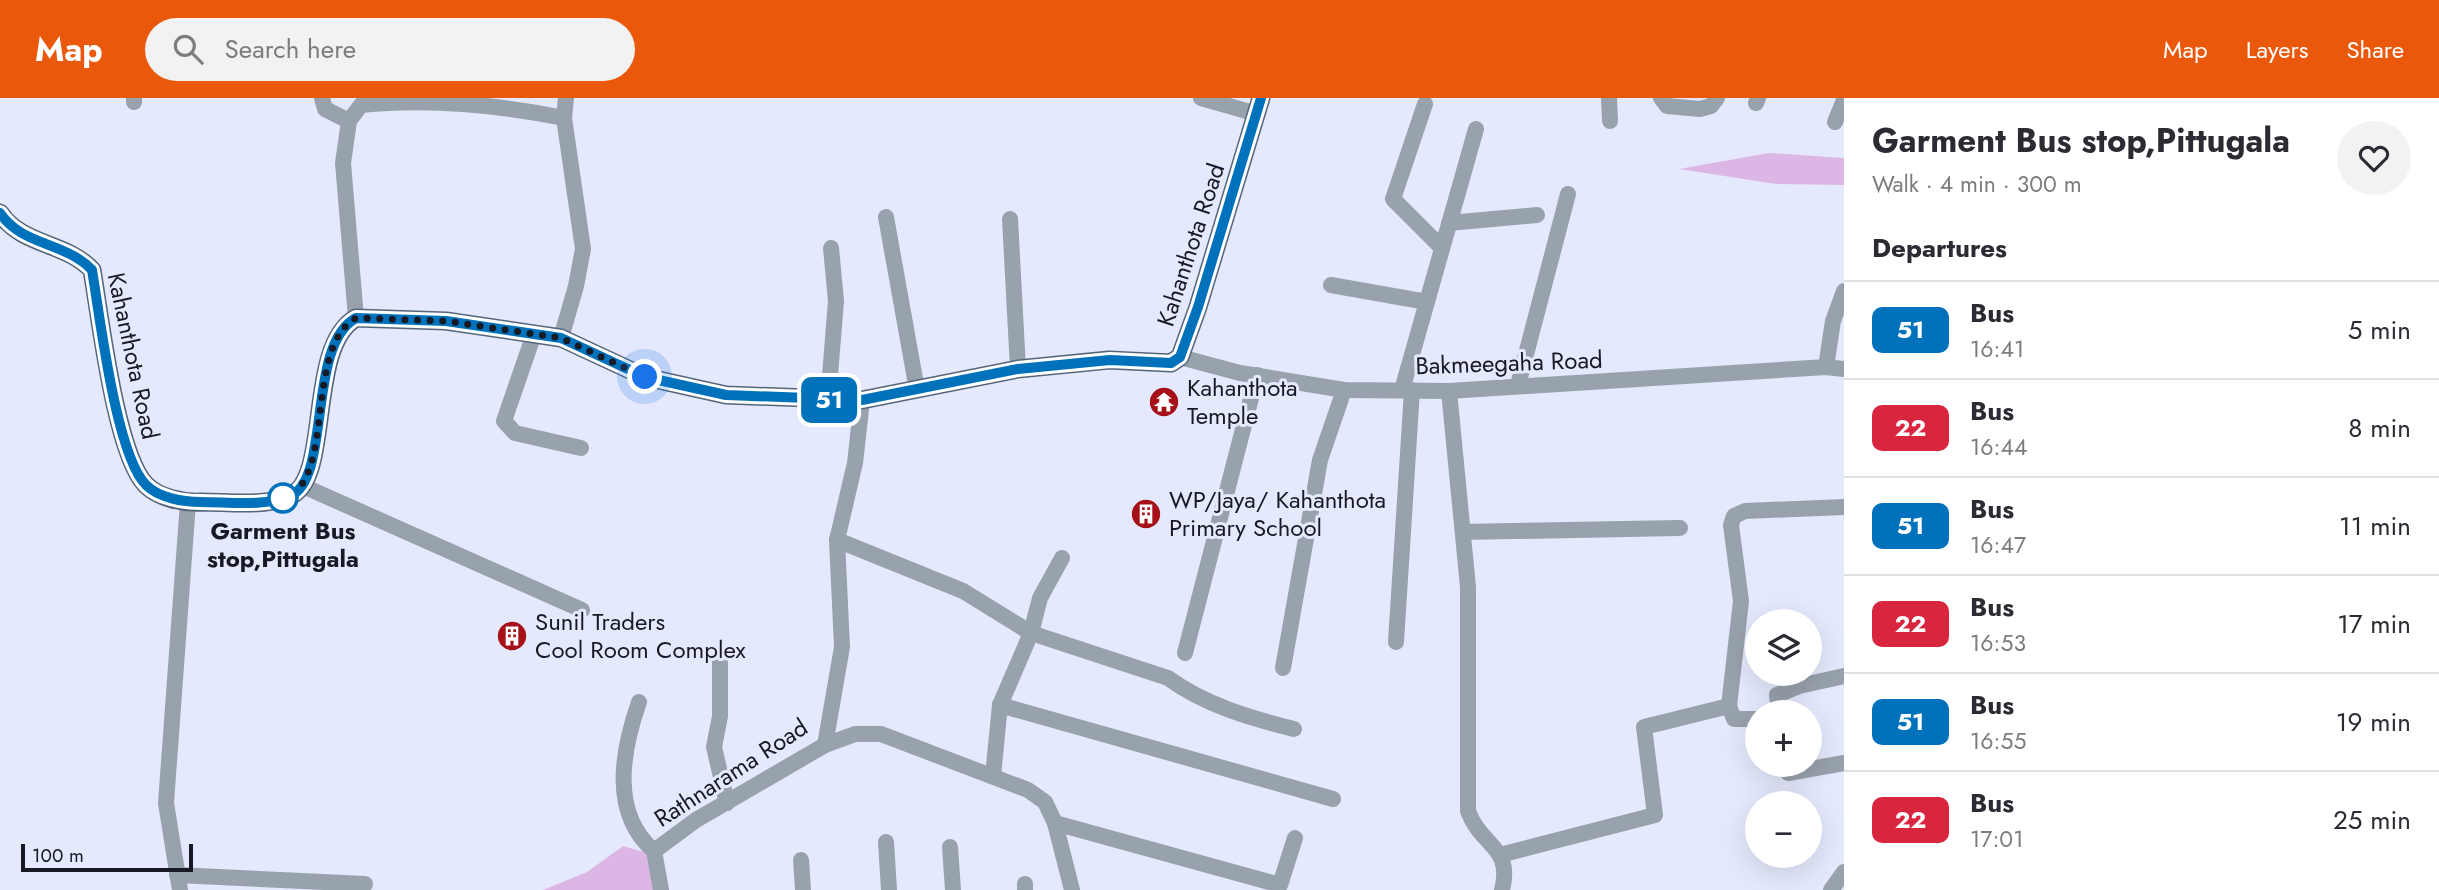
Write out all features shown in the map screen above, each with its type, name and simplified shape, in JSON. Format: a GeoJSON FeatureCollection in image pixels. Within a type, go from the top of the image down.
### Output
{"type":"FeatureCollection","features":[{"type":"Feature","properties":{"kind":"main road","name":"Kahanthota Road"},"geometry":{"type":"LineString","coordinates":[[356,318],[446,321],[561,338],[645,377],[726,395],[862,400],[1018,369],[1110,360],[1171,363],[1180,357],[1198,307],[1259,106]]}},
{"type":"Feature","properties":{"kind":"main road","name":"Kahanthota Road"},"geometry":{"type":"LineString","coordinates":[[0,213],[22,235],[79,257],[92,270],[120,423],[131,461],[146,485],[162,495],[188,502],[271,501],[293,495],[303,486]]}},
{"type":"Feature","properties":{"kind":"main road"},"geometry":{"type":"LineString","coordinates":[[303,486],[313,457],[328,363],[346,324],[356,318]]}},
{"type":"Feature","properties":{"kind":"street"},"geometry":{"type":"LineString","coordinates":[[323,98],[325,110],[349,121]]}},
{"type":"Feature","properties":{"kind":"street"},"geometry":{"type":"LineString","coordinates":[[561,338],[583,249],[564,118],[566,98]]}},
{"type":"Feature","properties":{"kind":"street"},"geometry":{"type":"LineString","coordinates":[[1201,98],[1259,106]]}},
{"type":"Feature","properties":{"kind":"street"},"geometry":{"type":"LineString","coordinates":[[1609,98],[1610,121]]}},
{"type":"Feature","properties":{"kind":"street"},"geometry":{"type":"LineString","coordinates":[[1661,98],[1667,106],[1681,109],[1712,106],[1717,98]]}},
{"type":"Feature","properties":{"kind":"street"},"geometry":{"type":"LineString","coordinates":[[1835,122],[1844,100]]}},
{"type":"Feature","properties":{"kind":"street"},"geometry":{"type":"LineString","coordinates":[[356,318],[343,163],[349,121],[361,105],[382,101],[492,103],[564,118]]}},
{"type":"Feature","properties":{"kind":"street"},"geometry":{"type":"LineString","coordinates":[[1425,104],[1393,199],[1442,248]]}},
{"type":"Feature","properties":{"kind":"street"},"geometry":{"type":"LineString","coordinates":[[1396,642],[1407,390],[1427,302],[1476,129]]}},
{"type":"Feature","properties":{"kind":"street"},"geometry":{"type":"LineString","coordinates":[[1518,385],[1568,194]]}},
{"type":"Feature","properties":{"kind":"street"},"geometry":{"type":"LineString","coordinates":[[1449,223],[1537,215]]}},
{"type":"Feature","properties":{"kind":"street"},"geometry":{"type":"LineString","coordinates":[[886,217],[917,390]]}},
{"type":"Feature","properties":{"kind":"street"},"geometry":{"type":"LineString","coordinates":[[1010,219],[1018,369]]}},
{"type":"Feature","properties":{"kind":"street"},"geometry":{"type":"LineString","coordinates":[[828,400],[836,301],[831,248]]}},
{"type":"Feature","properties":{"kind":"street"},"geometry":{"type":"LineString","coordinates":[[1331,285],[1427,302]]}},
{"type":"Feature","properties":{"kind":"street"},"geometry":{"type":"LineString","coordinates":[[1826,368],[1833,321],[1844,291]]}},
{"type":"Feature","properties":{"kind":"street"},"geometry":{"type":"LineString","coordinates":[[534,334],[504,421],[515,433],[580,448]]}},
{"type":"Feature","properties":{"kind":"street","name":"Bakmeegaha Road"},"geometry":{"type":"LineString","coordinates":[[1180,357],[1256,375],[1344,390],[1450,391],[1518,385],[1844,369]]}},
{"type":"Feature","properties":{"kind":"street"},"geometry":{"type":"LineString","coordinates":[[1185,653],[1256,375]]}},
{"type":"Feature","properties":{"kind":"street"},"geometry":{"type":"LineString","coordinates":[[1283,668],[1320,460],[1344,390]]}},
{"type":"Feature","properties":{"kind":"street"},"geometry":{"type":"LineString","coordinates":[[1450,391],[1468,587],[1468,811],[1473,825],[1500,855],[1507,870],[1502,890]]}},
{"type":"Feature","properties":{"kind":"street","name":"Rathnarama Road"},"geometry":{"type":"LineString","coordinates":[[661,890],[654,851],[696,820],[825,744],[842,647],[837,540],[855,463],[862,400]]}},
{"type":"Feature","properties":{"kind":"street"},"geometry":{"type":"LineString","coordinates":[[303,486],[582,610]]}},
{"type":"Feature","properties":{"kind":"street"},"geometry":{"type":"LineString","coordinates":[[188,502],[166,803],[178,882],[365,884]]}},
{"type":"Feature","properties":{"kind":"street"},"geometry":{"type":"LineString","coordinates":[[1745,719],[1734,719],[1728,706],[1741,601],[1731,525],[1734,516],[1745,511],[1844,507]]}},
{"type":"Feature","properties":{"kind":"street"},"geometry":{"type":"LineString","coordinates":[[1463,532],[1680,528]]}},
{"type":"Feature","properties":{"kind":"street"},"geometry":{"type":"LineString","coordinates":[[837,540],[963,592],[1031,633],[1168,678],[1185,690],[1250,718],[1294,729]]}},
{"type":"Feature","properties":{"kind":"street"},"geometry":{"type":"LineString","coordinates":[[993,776],[1000,705],[1031,633],[1040,598],[1062,558]]}},
{"type":"Feature","properties":{"kind":"street"},"geometry":{"type":"LineString","coordinates":[[720,655],[720,716],[714,747],[727,803]]}},
{"type":"Feature","properties":{"kind":"street"},"geometry":{"type":"LineString","coordinates":[[1778,700],[1777,695],[1799,686],[1844,676]]}},
{"type":"Feature","properties":{"kind":"street"},"geometry":{"type":"LineString","coordinates":[[639,702],[626,738],[622,777],[629,819],[642,840],[654,851]]}},
{"type":"Feature","properties":{"kind":"street"},"geometry":{"type":"LineString","coordinates":[[1000,705],[1333,799]]}},
{"type":"Feature","properties":{"kind":"street"},"geometry":{"type":"LineString","coordinates":[[1500,855],[1655,815],[1644,727],[1728,706]]}},
{"type":"Feature","properties":{"kind":"street"},"geometry":{"type":"LineString","coordinates":[[825,744],[855,734],[881,734],[1028,790],[1045,802],[1055,824],[1072,890]]}},
{"type":"Feature","properties":{"kind":"street"},"geometry":{"type":"LineString","coordinates":[[1822,767],[1844,763]]}},
{"type":"Feature","properties":{"kind":"street"},"geometry":{"type":"LineString","coordinates":[[1055,824],[1280,885],[1295,838]]}},
{"type":"Feature","properties":{"kind":"street"},"geometry":{"type":"LineString","coordinates":[[886,842],[889,890]]}},
{"type":"Feature","properties":{"kind":"street"},"geometry":{"type":"LineString","coordinates":[[950,847],[953,890]]}},
{"type":"Feature","properties":{"kind":"street"},"geometry":{"type":"LineString","coordinates":[[801,860],[803,890]]}},
{"type":"Feature","properties":{"kind":"street"},"geometry":{"type":"LineString","coordinates":[[1831,890],[1844,872]]}},
{"type":"Feature","properties":{"kind":"shaded area"},"geometry":{"type":"Polygon","coordinates":[[[1769,153],[1844,158],[1844,185],[1776,184],[1679,169],[1769,153]]]}},
{"type":"Feature","properties":{"kind":"shaded area"},"geometry":{"type":"Polygon","coordinates":[[[623,846],[648,853],[655,890],[543,890],[587,872],[623,846]]]}},
{"type":"Feature","properties":{"kind":"bus line","name":"51"},"geometry":{"type":"LineString","coordinates":[[0,213],[22,235],[79,257],[92,270],[120,423],[131,461],[146,485],[162,495],[188,502],[271,501],[293,495],[303,486],[313,457],[328,363],[346,324],[356,318],[446,321],[561,338],[645,377],[726,395],[862,400],[1018,369],[1110,360],[1171,363],[1180,357],[1198,307],[1261,98]]}},
{"type":"Feature","properties":{"kind":"place","name":"Kahanthota Temple"},"geometry":{"type":"Point","coordinates":[1164,402]}},
{"type":"Feature","properties":{"kind":"place","name":"Garment Bus stop,Pittugala"},"geometry":{"type":"Point","coordinates":[283,498]}},
{"type":"Feature","properties":{"kind":"place","name":"WP/Jaya/ Kahanthota Primary School"},"geometry":{"type":"Point","coordinates":[1146,514]}},
{"type":"Feature","properties":{"kind":"place","name":"Sunil Traders Cool Room Complex"},"geometry":{"type":"Point","coordinates":[512,636]}},
{"type":"Feature","properties":{"kind":"route"},"geometry":{"type":"LineString","coordinates":[[283,498],[293,495],[303,486],[313,457],[328,363],[346,324],[356,318],[446,321],[561,338],[645,377]]}}]}
